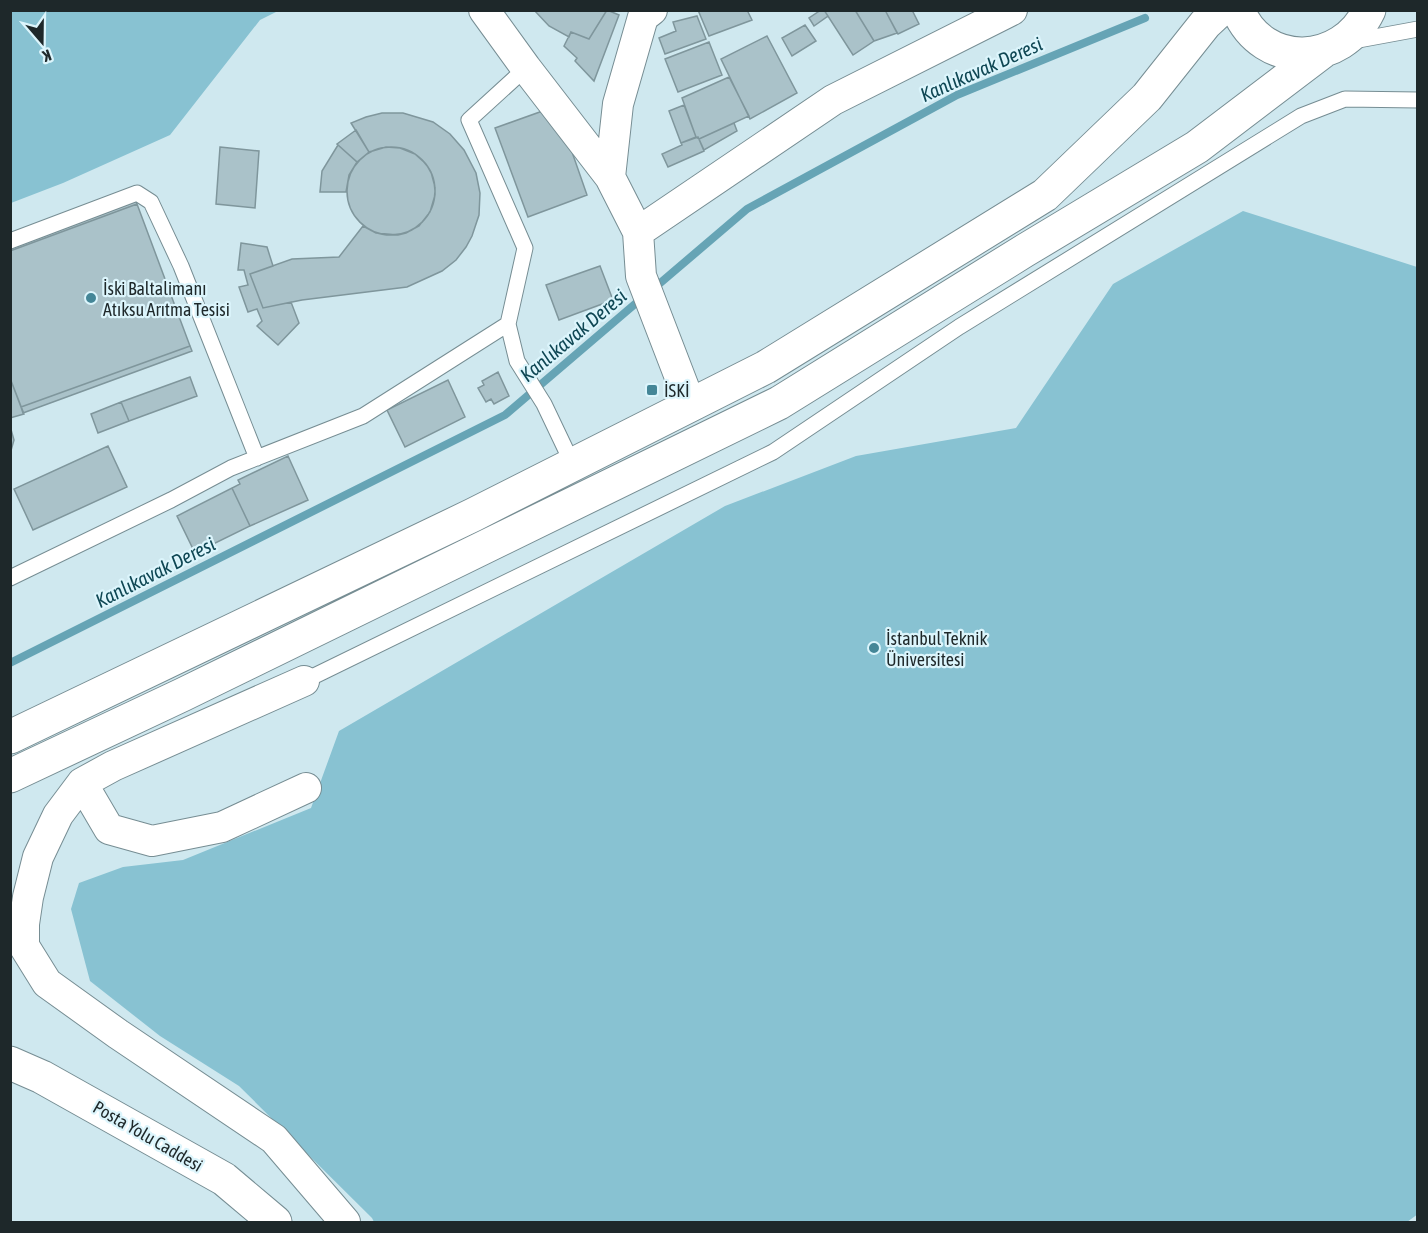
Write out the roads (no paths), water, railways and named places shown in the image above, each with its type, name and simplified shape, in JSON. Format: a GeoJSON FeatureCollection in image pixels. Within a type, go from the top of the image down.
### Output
{"type":"FeatureCollection","features":[{"type":"Feature","properties":{"kind":"main road"},"geometry":{"type":"LineString","coordinates":[[10,737],[473,515],[766,367],[1045,195],[1147,97],[1205,24],[1220,10]]}},
{"type":"Feature","properties":{"kind":"main road"},"geometry":{"type":"LineString","coordinates":[[1238,10],[1248,27],[1259,39],[1273,48],[1306,55],[1332,48]]}},
{"type":"Feature","properties":{"kind":"main road"},"geometry":{"type":"LineString","coordinates":[[10,776],[182,695],[779,403],[1024,250],[1197,147],[1357,30],[1369,10]]}},
{"type":"Feature","properties":{"kind":"main road","name":"Posta Yolu Caddesi"},"geometry":{"type":"LineString","coordinates":[[10,1064],[42,1077],[224,1179],[275,1222]]}},
{"type":"Feature","properties":{"kind":"street"},"geometry":{"type":"LineString","coordinates":[[484,10],[610,177],[638,232],[641,276],[691,406]]}},
{"type":"Feature","properties":{"kind":"street"},"geometry":{"type":"LineString","coordinates":[[610,177],[618,105],[643,17],[651,10]]}},
{"type":"Feature","properties":{"kind":"street"},"geometry":{"type":"LineString","coordinates":[[638,232],[833,99],[1012,10]]}},
{"type":"Feature","properties":{"kind":"street"},"geometry":{"type":"LineString","coordinates":[[304,681],[113,766],[82,783],[58,815],[38,857],[28,897],[24,946],[47,983],[118,1034],[274,1139],[345,1222]]}},
{"type":"Feature","properties":{"kind":"street"},"geometry":{"type":"LineString","coordinates":[[82,783],[109,829],[152,841],[222,827],[306,788]]}},
{"type":"Feature","properties":{"kind":"lane"},"geometry":{"type":"LineString","coordinates":[[1332,48],[1418,29]]}},
{"type":"Feature","properties":{"kind":"lane"},"geometry":{"type":"LineString","coordinates":[[526,68],[469,120],[525,248],[508,324],[517,361],[544,404],[573,465]]}},
{"type":"Feature","properties":{"kind":"lane"},"geometry":{"type":"LineString","coordinates":[[304,681],[772,452],[959,327],[1300,116],[1345,99],[1418,100]]}},
{"type":"Feature","properties":{"kind":"lane"},"geometry":{"type":"LineString","coordinates":[[10,241],[137,193],[151,202],[181,266],[257,458]]}},
{"type":"Feature","properties":{"kind":"lane"},"geometry":{"type":"LineString","coordinates":[[10,578],[171,500],[231,468],[363,416],[508,324]]}},
{"type":"Feature","properties":{"kind":"waterway","name":"Kanlıkavak Deresi"},"geometry":{"type":"LineString","coordinates":[[652,290],[747,209],[957,95],[1145,18]]}},
{"type":"Feature","properties":{"kind":"waterway","name":"Kanlıkavak Deresi"},"geometry":{"type":"LineString","coordinates":[[10,663],[505,415],[642,298]]}},
{"type":"Feature","properties":{"kind":"place","name":"İski Baltalimanı Atıksu Arıtma Tesisi"},"geometry":{"type":"Point","coordinates":[91,298]}},
{"type":"Feature","properties":{"kind":"place","name":"İSKİ"},"geometry":{"type":"Point","coordinates":[652,390]}},
{"type":"Feature","properties":{"kind":"place","name":"İstanbul Teknik Üniversitesi"},"geometry":{"type":"Point","coordinates":[874,648]}}]}
